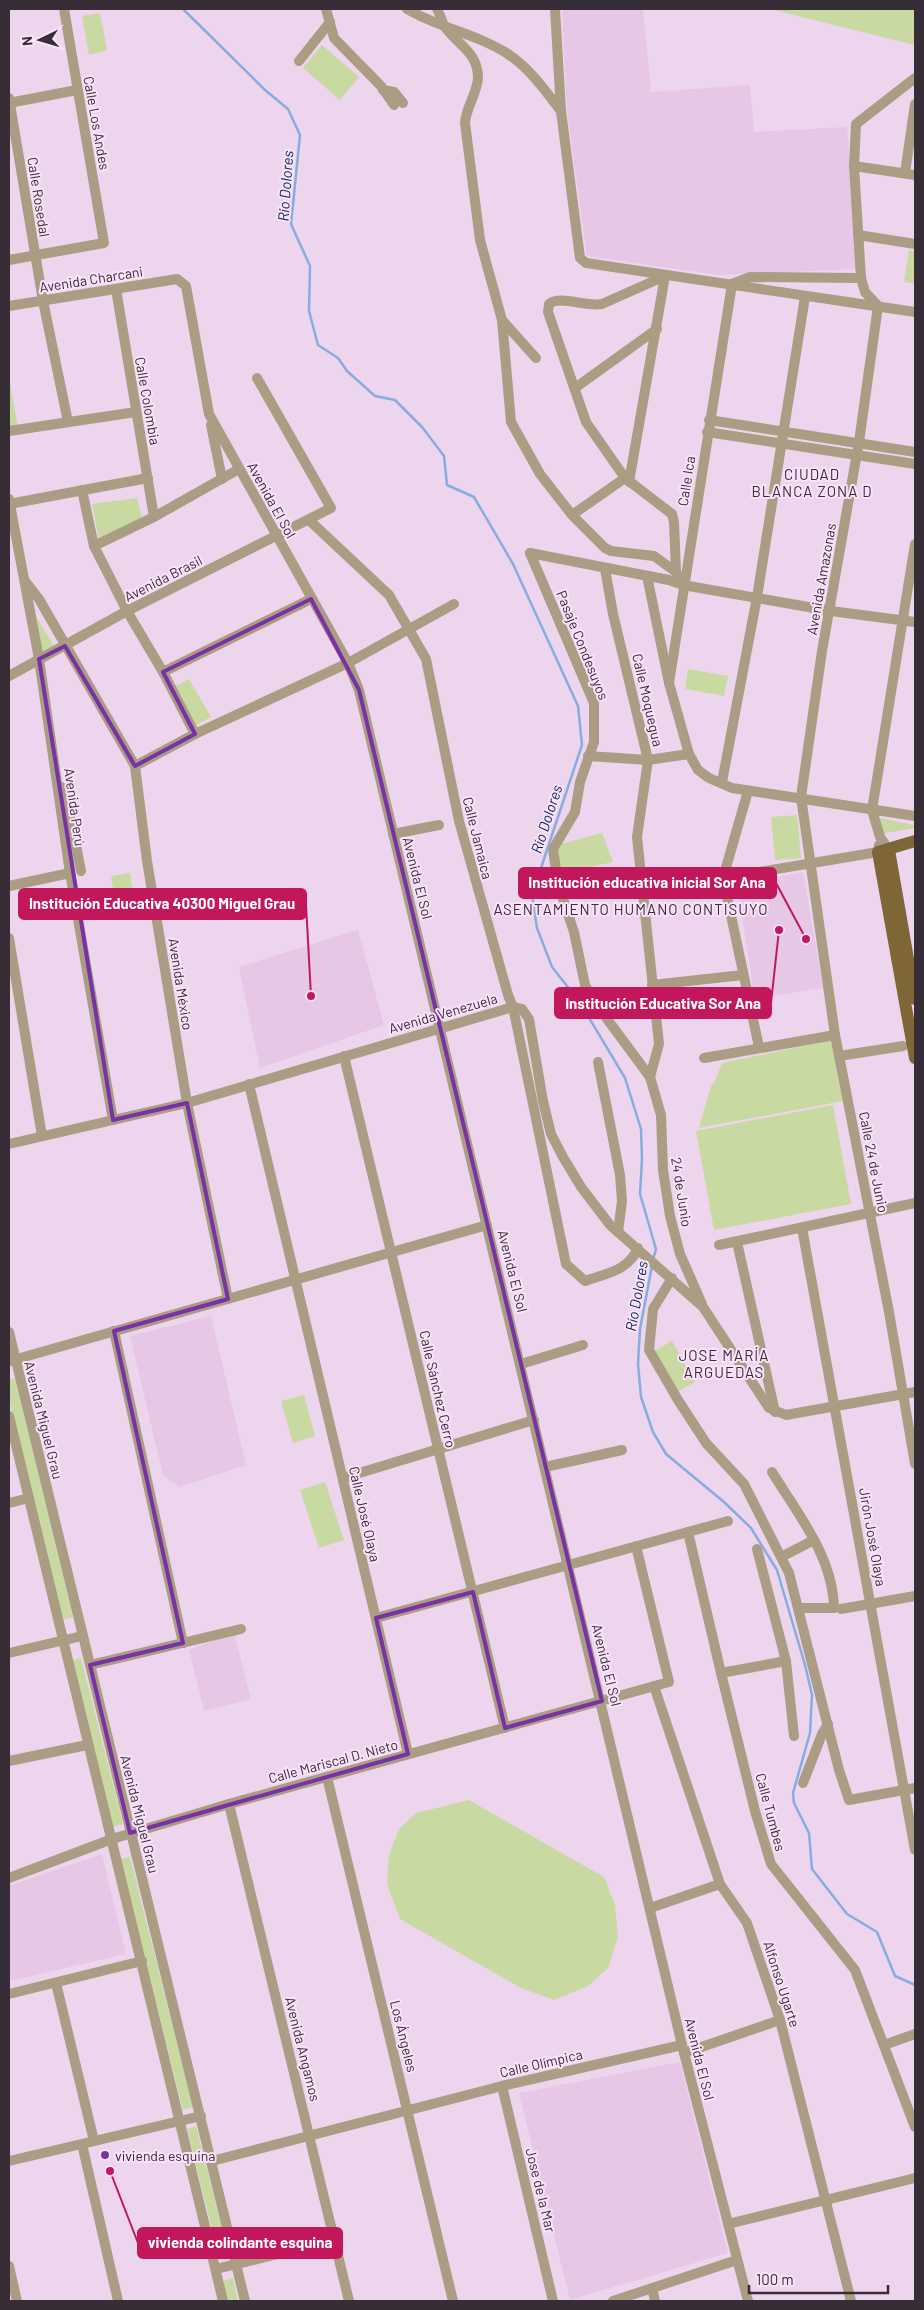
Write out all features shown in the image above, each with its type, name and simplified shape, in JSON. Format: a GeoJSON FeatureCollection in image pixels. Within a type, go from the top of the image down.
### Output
{"type":"FeatureCollection","features":[{"type":"Feature","properties":{"kind":"main road"},"geometry":{"type":"LineString","coordinates":[[884,851],[915,841]]}},
{"type":"Feature","properties":{"kind":"main road"},"geometry":{"type":"LineString","coordinates":[[884,851],[915,1000]]}},
{"type":"Feature","properties":{"kind":"main road"},"geometry":{"type":"LineString","coordinates":[[884,851],[915,1058]]}},
{"type":"Feature","properties":{"kind":"street","name":"Calle Los Andes"},"geometry":{"type":"LineString","coordinates":[[35,254],[104,242],[64,9]]}},
{"type":"Feature","properties":{"kind":"street"},"geometry":{"type":"LineString","coordinates":[[326,9],[334,38],[398,104]]}},
{"type":"Feature","properties":{"kind":"street"},"geometry":{"type":"LineString","coordinates":[[407,9],[423,18],[508,54],[533,75],[560,110]]}},
{"type":"Feature","properties":{"kind":"street"},"geometry":{"type":"LineString","coordinates":[[437,9],[445,27],[472,54],[477,70],[476,90],[466,114],[465,123],[480,240],[502,320],[511,422],[540,474],[572,515],[605,548],[612,551],[654,556],[676,572],[683,585]]}},
{"type":"Feature","properties":{"kind":"street"},"geometry":{"type":"LineString","coordinates":[[555,9],[560,110],[580,258],[586,263],[665,276],[732,284],[805,297],[915,312]]}},
{"type":"Feature","properties":{"kind":"street"},"geometry":{"type":"LineString","coordinates":[[299,61],[330,22]]}},
{"type":"Feature","properties":{"kind":"street"},"geometry":{"type":"LineString","coordinates":[[878,306],[865,292],[861,278],[854,166],[856,124],[915,78]]}},
{"type":"Feature","properties":{"kind":"street"},"geometry":{"type":"LineString","coordinates":[[9,101],[77,90]]}},
{"type":"Feature","properties":{"kind":"street","name":"Calle Rosedal"},"geometry":{"type":"LineString","coordinates":[[9,101],[43,301],[68,422]]}},
{"type":"Feature","properties":{"kind":"street"},"geometry":{"type":"LineString","coordinates":[[854,166],[910,174],[915,104]]}},
{"type":"Feature","properties":{"kind":"street"},"geometry":{"type":"LineString","coordinates":[[858,235],[915,244]]}},
{"type":"Feature","properties":{"kind":"street"},"geometry":{"type":"LineString","coordinates":[[9,260],[35,254]]}},
{"type":"Feature","properties":{"kind":"street"},"geometry":{"type":"LineString","coordinates":[[572,515],[627,480],[657,329],[665,276]]}},
{"type":"Feature","properties":{"kind":"street"},"geometry":{"type":"LineString","coordinates":[[665,276],[602,304],[592,306],[560,299],[549,304],[551,324],[586,422],[627,480],[663,505],[672,514],[676,572]]}},
{"type":"Feature","properties":{"kind":"street"},"geometry":{"type":"LineString","coordinates":[[732,284],[750,277],[861,278]]}},
{"type":"Feature","properties":{"kind":"street","name":"Avenida Charcani"},"geometry":{"type":"LineString","coordinates":[[9,306],[177,279]]}},
{"type":"Feature","properties":{"kind":"street","name":"Avenida El Sol"},"geometry":{"type":"LineString","coordinates":[[177,279],[186,286],[209,414],[348,663],[359,690],[602,1701],[683,2049],[748,2301]]}},
{"type":"Feature","properties":{"kind":"street","name":"Calle Ica"},"geometry":{"type":"LineString","coordinates":[[669,683],[707,432],[732,284]]}},
{"type":"Feature","properties":{"kind":"street","name":"Calle Colombia"},"geometry":{"type":"LineString","coordinates":[[116,289],[154,518]]}},
{"type":"Feature","properties":{"kind":"street"},"geometry":{"type":"LineString","coordinates":[[722,782],[756,597],[805,297]]}},
{"type":"Feature","properties":{"kind":"street","name":"Avenida Amazonas"},"geometry":{"type":"LineString","coordinates":[[809,864],[801,797],[822,651],[831,611],[859,442],[878,306]]}},
{"type":"Feature","properties":{"kind":"street"},"geometry":{"type":"LineString","coordinates":[[502,320],[536,358]]}},
{"type":"Feature","properties":{"kind":"street"},"geometry":{"type":"LineString","coordinates":[[575,388],[657,329]]}},
{"type":"Feature","properties":{"kind":"street","name":"Avenida Brasil"},"geometry":{"type":"LineString","coordinates":[[9,676],[127,611],[331,508],[257,378]]}},
{"type":"Feature","properties":{"kind":"street"},"geometry":{"type":"LineString","coordinates":[[9,431],[136,412]]}},
{"type":"Feature","properties":{"kind":"street"},"geometry":{"type":"LineString","coordinates":[[209,414],[222,479]]}},
{"type":"Feature","properties":{"kind":"street"},"geometry":{"type":"LineString","coordinates":[[709,420],[856,454],[915,464]]}},
{"type":"Feature","properties":{"kind":"street"},"geometry":{"type":"LineString","coordinates":[[707,432],[859,442],[915,452]]}},
{"type":"Feature","properties":{"kind":"street"},"geometry":{"type":"LineString","coordinates":[[94,546],[154,518],[239,469]]}},
{"type":"Feature","properties":{"kind":"street"},"geometry":{"type":"LineString","coordinates":[[9,502],[148,478]]}},
{"type":"Feature","properties":{"kind":"street"},"geometry":{"type":"LineString","coordinates":[[82,490],[94,546],[127,611],[163,672],[195,734]]}},
{"type":"Feature","properties":{"kind":"street","name":"Avenida Perú"},"geometry":{"type":"LineString","coordinates":[[9,502],[39,659],[56,776],[67,800],[75,872]]}},
{"type":"Feature","properties":{"kind":"street","name":"Calle Jamaica"},"geometry":{"type":"LineString","coordinates":[[309,520],[389,595],[426,660],[459,821],[513,1007],[566,1264],[585,1281],[625,1266],[633,1261],[640,1250]]}},
{"type":"Feature","properties":{"kind":"street"},"geometry":{"type":"LineString","coordinates":[[723,878],[884,851],[872,810],[915,544]]}},
{"type":"Feature","properties":{"kind":"street","name":"Pasaje Condesuyos"},"geometry":{"type":"LineString","coordinates":[[606,569],[530,553],[594,704],[594,742],[580,782],[575,812],[553,849],[558,884],[574,932],[585,985],[596,1004],[650,1077]]}},
{"type":"Feature","properties":{"kind":"street"},"geometry":{"type":"LineString","coordinates":[[606,569],[669,580],[683,585],[831,611],[915,622]]}},
{"type":"Feature","properties":{"kind":"street","name":"Calle Moquegua"},"geometry":{"type":"LineString","coordinates":[[606,569],[612,614],[648,760],[637,837],[659,1044],[650,1077]]}},
{"type":"Feature","properties":{"kind":"street"},"geometry":{"type":"LineString","coordinates":[[647,576],[669,683],[689,754],[698,770],[709,778],[722,782],[732,788],[801,797],[915,816]]}},
{"type":"Feature","properties":{"kind":"street","name":"Avenida México"},"geometry":{"type":"LineString","coordinates":[[25,580],[135,766],[147,861],[187,1103],[228,1299]]}},
{"type":"Feature","properties":{"kind":"street"},"geometry":{"type":"LineString","coordinates":[[163,672],[311,599]]}},
{"type":"Feature","properties":{"kind":"street"},"geometry":{"type":"LineString","coordinates":[[135,766],[195,734],[348,663],[454,604]]}},
{"type":"Feature","properties":{"kind":"street"},"geometry":{"type":"LineString","coordinates":[[588,756],[648,760],[689,754]]}},
{"type":"Feature","properties":{"kind":"street"},"geometry":{"type":"LineString","coordinates":[[748,791],[723,878],[759,1047]]}},
{"type":"Feature","properties":{"kind":"street"},"geometry":{"type":"LineString","coordinates":[[393,834],[439,825]]}},
{"type":"Feature","properties":{"kind":"street","name":"Calle 24 de Junio"},"geometry":{"type":"LineString","coordinates":[[809,864],[835,1035],[915,1464]]}},
{"type":"Feature","properties":{"kind":"street"},"geometry":{"type":"LineString","coordinates":[[9,886],[75,872],[113,1120]]}},
{"type":"Feature","properties":{"kind":"street"},"geometry":{"type":"LineString","coordinates":[[558,884],[642,889]]}},
{"type":"Feature","properties":{"kind":"street"},"geometry":{"type":"LineString","coordinates":[[9,938],[42,1136]]}},
{"type":"Feature","properties":{"kind":"street"},"geometry":{"type":"LineString","coordinates":[[652,985],[743,975]]}},
{"type":"Feature","properties":{"kind":"street","name":"Avenida Venezuela"},"geometry":{"type":"LineString","coordinates":[[9,1144],[187,1103],[513,1007],[522,1009],[530,1019],[543,1101],[551,1134],[581,1187],[618,1232],[703,1307],[769,1408],[777,1413]]}},
{"type":"Feature","properties":{"kind":"street"},"geometry":{"type":"LineString","coordinates":[[704,1058],[835,1035]]}},
{"type":"Feature","properties":{"kind":"street"},"geometry":{"type":"LineString","coordinates":[[840,1056],[903,1046]]}},
{"type":"Feature","properties":{"kind":"street","name":"Calle Sánchez Cerro"},"geometry":{"type":"LineString","coordinates":[[344,1056],[505,1728]]}},
{"type":"Feature","properties":{"kind":"street"},"geometry":{"type":"LineString","coordinates":[[598,1062],[620,1175],[622,1201],[618,1232]]}},
{"type":"Feature","properties":{"kind":"street","name":"24 de Junio"},"geometry":{"type":"LineString","coordinates":[[650,1077],[661,1115],[663,1170],[670,1216],[680,1254],[703,1307]]}},
{"type":"Feature","properties":{"kind":"street","name":"Calle José Olaya"},"geometry":{"type":"LineString","coordinates":[[249,1084],[408,1754]]}},
{"type":"Feature","properties":{"kind":"street"},"geometry":{"type":"LineString","coordinates":[[719,1245],[915,1203]]}},
{"type":"Feature","properties":{"kind":"street"},"geometry":{"type":"LineString","coordinates":[[12,1361],[487,1225]]}},
{"type":"Feature","properties":{"kind":"street","name":"Jirón José Olaya"},"geometry":{"type":"LineString","coordinates":[[802,1228],[915,1850]]}},
{"type":"Feature","properties":{"kind":"street"},"geometry":{"type":"LineString","coordinates":[[737,1242],[777,1413],[835,1406],[915,1392]]}},
{"type":"Feature","properties":{"kind":"street"},"geometry":{"type":"LineString","coordinates":[[669,1275],[653,1308],[650,1350],[678,1400],[706,1443],[744,1484],[782,1556],[798,1608],[839,1770],[849,1800],[915,1788]]}},
{"type":"Feature","properties":{"kind":"street"},"geometry":{"type":"LineString","coordinates":[[114,1331],[183,1643]]}},
{"type":"Feature","properties":{"kind":"street","name":"Avenida Miguel Grau"},"geometry":{"type":"LineString","coordinates":[[9,1332],[12,1361],[90,1666],[245,2301]]}},
{"type":"Feature","properties":{"kind":"street"},"geometry":{"type":"LineString","coordinates":[[521,1364],[583,1345]]}},
{"type":"Feature","properties":{"kind":"street"},"geometry":{"type":"LineString","coordinates":[[9,1416],[87,1745],[181,2120],[223,2301]]}},
{"type":"Feature","properties":{"kind":"street"},"geometry":{"type":"LineString","coordinates":[[342,1478],[534,1420]]}},
{"type":"Feature","properties":{"kind":"street"},"geometry":{"type":"LineString","coordinates":[[546,1467],[622,1450]]}},
{"type":"Feature","properties":{"kind":"street"},"geometry":{"type":"LineString","coordinates":[[772,1472],[814,1540],[829,1572],[834,1608],[798,1608]]}},
{"type":"Feature","properties":{"kind":"street"},"geometry":{"type":"LineString","coordinates":[[9,1503],[29,1498]]}},
{"type":"Feature","properties":{"kind":"street"},"geometry":{"type":"LineString","coordinates":[[376,1618],[728,1521]]}},
{"type":"Feature","properties":{"kind":"street","name":"Calle Tumbes"},"geometry":{"type":"LineString","coordinates":[[688,1532],[755,1811],[771,1864],[855,1970],[912,2110],[915,2126]]}},
{"type":"Feature","properties":{"kind":"street"},"geometry":{"type":"LineString","coordinates":[[782,1556],[814,1540]]}},
{"type":"Feature","properties":{"kind":"street","name":"Calle Mariscal D. Nieto"},"geometry":{"type":"LineString","coordinates":[[9,1878],[130,1833],[669,1682],[636,1546]]}},
{"type":"Feature","properties":{"kind":"street"},"geometry":{"type":"LineString","coordinates":[[757,1549],[786,1661],[794,1736]]}},
{"type":"Feature","properties":{"kind":"street"},"geometry":{"type":"LineString","coordinates":[[841,1610],[915,1596]]}},
{"type":"Feature","properties":{"kind":"street"},"geometry":{"type":"LineString","coordinates":[[90,1666],[241,1628]]}},
{"type":"Feature","properties":{"kind":"street"},"geometry":{"type":"LineString","coordinates":[[9,1653],[82,1636]]}},
{"type":"Feature","properties":{"kind":"street"},"geometry":{"type":"LineString","coordinates":[[721,1672],[786,1661]]}},
{"type":"Feature","properties":{"kind":"street","name":"Alfonso Ugarte"},"geometry":{"type":"LineString","coordinates":[[654,1686],[720,1884],[747,1923],[780,2020],[851,2301]]}},
{"type":"Feature","properties":{"kind":"street"},"geometry":{"type":"LineString","coordinates":[[803,1783],[822,1734],[828,1724]]}},
{"type":"Feature","properties":{"kind":"street"},"geometry":{"type":"LineString","coordinates":[[9,1761],[87,1745]]}},
{"type":"Feature","properties":{"kind":"street","name":"Los Ángeles"},"geometry":{"type":"LineString","coordinates":[[327,1777],[453,2301]]}},
{"type":"Feature","properties":{"kind":"street","name":"Avenida Angamos"},"geometry":{"type":"LineString","coordinates":[[229,1804],[349,2301]]}},
{"type":"Feature","properties":{"kind":"street"},"geometry":{"type":"LineString","coordinates":[[650,1908],[720,1884]]}},
{"type":"Feature","properties":{"kind":"street"},"geometry":{"type":"LineString","coordinates":[[9,1994],[142,1961]]}},
{"type":"Feature","properties":{"kind":"street"},"geometry":{"type":"LineString","coordinates":[[56,1982],[94,2141]]}},
{"type":"Feature","properties":{"kind":"street","name":"Calle Olímpica"},"geometry":{"type":"LineString","coordinates":[[212,2161],[309,2134],[502,2086],[683,2049],[780,2020]]}},
{"type":"Feature","properties":{"kind":"street"},"geometry":{"type":"LineString","coordinates":[[884,2045],[915,2034]]}},
{"type":"Feature","properties":{"kind":"street","name":"Jose de la Mar"},"geometry":{"type":"LineString","coordinates":[[502,2086],[553,2301]]}},
{"type":"Feature","properties":{"kind":"street"},"geometry":{"type":"LineString","coordinates":[[9,2161],[200,2116]]}},
{"type":"Feature","properties":{"kind":"street"},"geometry":{"type":"LineString","coordinates":[[82,2144],[118,2301]]}},
{"type":"Feature","properties":{"kind":"street"},"geometry":{"type":"LineString","coordinates":[[728,2224],[915,2178]]}},
{"type":"Feature","properties":{"kind":"street"},"geometry":{"type":"LineString","coordinates":[[216,2269],[335,2240]]}},
{"type":"Feature","properties":{"kind":"street"},"geometry":{"type":"LineString","coordinates":[[613,2301],[737,2260]]}},
{"type":"Feature","properties":{"kind":"street"},"geometry":{"type":"LineString","coordinates":[[9,2266],[17,2301]]}},
{"type":"Feature","properties":{"kind":"street"},"geometry":{"type":"LineString","coordinates":[[652,2288],[656,2301]]}},
{"type":"Feature","properties":{"kind":"highlighted area"},"geometry":{"type":"Polygon","coordinates":[[[311,599],[359,690],[602,1701],[505,1728],[473,1592],[376,1618],[408,1754],[130,1833],[90,1665],[183,1643],[114,1331],[228,1299],[187,1103],[113,1120],[39,659],[65,646],[135,766],[195,734],[163,672],[311,599]]]}},
{"type":"Feature","properties":{"kind":"shaded area"},"geometry":{"type":"Polygon","coordinates":[[[562,9],[643,9],[651,92],[750,85],[754,132],[847,127],[858,269],[719,275],[587,256],[567,112],[562,9]]]}},
{"type":"Feature","properties":{"kind":"shaded area"},"geometry":{"type":"Polygon","coordinates":[[[803,872],[823,988],[755,999],[739,896],[733,897],[731,886],[803,872]]]}},
{"type":"Feature","properties":{"kind":"shaded area"},"geometry":{"type":"Polygon","coordinates":[[[358,930],[384,1025],[260,1068],[239,967],[358,930]]]}},
{"type":"Feature","properties":{"kind":"shaded area"},"geometry":{"type":"Polygon","coordinates":[[[211,1316],[246,1465],[180,1487],[163,1475],[130,1336],[211,1316]]]}},
{"type":"Feature","properties":{"kind":"shaded area"},"geometry":{"type":"Polygon","coordinates":[[[234,1633],[251,1699],[204,1711],[189,1650],[234,1633]]]}},
{"type":"Feature","properties":{"kind":"shaded area"},"geometry":{"type":"Polygon","coordinates":[[[102,1854],[126,1954],[9,1981],[9,1886],[102,1854]]]}},
{"type":"Feature","properties":{"kind":"shaded area"},"geometry":{"type":"Polygon","coordinates":[[[680,2062],[728,2253],[570,2300],[519,2093],[680,2062]]]}},
{"type":"Feature","properties":{"kind":"green space"},"geometry":{"type":"Polygon","coordinates":[[[770,9],[915,9],[915,45],[770,9]]]}},
{"type":"Feature","properties":{"kind":"green space"},"geometry":{"type":"Polygon","coordinates":[[[100,13],[107,50],[89,55],[82,16],[100,13]]]}},
{"type":"Feature","properties":{"kind":"green space"},"geometry":{"type":"Polygon","coordinates":[[[322,45],[359,77],[340,100],[303,68],[322,45]]]}},
{"type":"Feature","properties":{"kind":"green space"},"geometry":{"type":"Polygon","coordinates":[[[909,250],[915,252],[915,284],[904,282],[909,250]]]}},
{"type":"Feature","properties":{"kind":"green space"},"geometry":{"type":"Polygon","coordinates":[[[9,377],[18,428],[9,430],[9,377]]]}},
{"type":"Feature","properties":{"kind":"green space"},"geometry":{"type":"Polygon","coordinates":[[[137,498],[142,518],[99,540],[92,504],[137,498]]]}},
{"type":"Feature","properties":{"kind":"green space"},"geometry":{"type":"Polygon","coordinates":[[[34,613],[54,646],[40,654],[34,613]]]}},
{"type":"Feature","properties":{"kind":"green space"},"geometry":{"type":"Polygon","coordinates":[[[688,669],[728,676],[724,696],[685,689],[688,669]]]}},
{"type":"Feature","properties":{"kind":"green space"},"geometry":{"type":"Polygon","coordinates":[[[189,679],[211,717],[192,727],[171,689],[189,679]]]}},
{"type":"Feature","properties":{"kind":"green space"},"geometry":{"type":"Polygon","coordinates":[[[797,815],[801,858],[775,860],[771,817],[797,815]]]}},
{"type":"Feature","properties":{"kind":"green space"},"geometry":{"type":"Polygon","coordinates":[[[880,818],[915,825],[915,828],[881,834],[880,818]]]}},
{"type":"Feature","properties":{"kind":"green space"},"geometry":{"type":"Polygon","coordinates":[[[602,833],[613,862],[562,873],[555,849],[557,845],[602,833]]]}},
{"type":"Feature","properties":{"kind":"green space"},"geometry":{"type":"Polygon","coordinates":[[[130,873],[135,906],[117,914],[111,876],[130,873]]]}},
{"type":"Feature","properties":{"kind":"green space"},"geometry":{"type":"Polygon","coordinates":[[[832,1040],[843,1101],[699,1128],[711,1086],[722,1063],[832,1040]]]}},
{"type":"Feature","properties":{"kind":"green space"},"geometry":{"type":"Polygon","coordinates":[[[833,1105],[851,1204],[714,1230],[696,1131],[833,1105]]]}},
{"type":"Feature","properties":{"kind":"green space"},"geometry":{"type":"Polygon","coordinates":[[[672,1341],[695,1382],[677,1392],[654,1351],[672,1341]]]}},
{"type":"Feature","properties":{"kind":"green space"},"geometry":{"type":"Polygon","coordinates":[[[15,1378],[73,1617],[62,1620],[9,1399],[9,1380],[15,1378]]]}},
{"type":"Feature","properties":{"kind":"green space"},"geometry":{"type":"Polygon","coordinates":[[[304,1395],[315,1436],[293,1443],[281,1401],[304,1395]]]}},
{"type":"Feature","properties":{"kind":"green space"},"geometry":{"type":"Polygon","coordinates":[[[325,1482],[344,1540],[319,1548],[300,1490],[325,1482]]]}},
{"type":"Feature","properties":{"kind":"green space"},"geometry":{"type":"Polygon","coordinates":[[[81,1658],[123,1824],[113,1827],[70,1661],[81,1658]]]}},
{"type":"Feature","properties":{"kind":"green space"},"geometry":{"type":"Polygon","coordinates":[[[469,1800],[604,1877],[615,1905],[618,1937],[608,1968],[588,1986],[554,2000],[521,1988],[400,1919],[387,1884],[389,1855],[399,1829],[416,1813],[469,1800]]]}},
{"type":"Feature","properties":{"kind":"green space"},"geometry":{"type":"Polygon","coordinates":[[[130,1857],[193,2107],[183,2110],[120,1859],[130,1857]]]}},
{"type":"Feature","properties":{"kind":"green space"},"geometry":{"type":"Polygon","coordinates":[[[196,2126],[229,2256],[219,2258],[187,2129],[196,2126]]]}},
{"type":"Feature","properties":{"kind":"green space"},"geometry":{"type":"Polygon","coordinates":[[[233,2278],[238,2301],[227,2301],[222,2281],[233,2278]]]}},
{"type":"Feature","properties":{"kind":"waterway","name":"Río Dolores"},"geometry":{"type":"LineString","coordinates":[[183,9],[265,90],[288,109],[300,135],[291,224],[310,266],[309,311],[318,345],[338,358],[347,371],[375,396],[395,400],[422,427],[444,456],[447,485],[474,497],[513,564],[578,706],[582,745],[532,895],[537,928],[552,967],[579,1001],[625,1078],[641,1129],[640,1194],[656,1249],[653,1260]]}},
{"type":"Feature","properties":{"kind":"waterway","name":"Río Dolores"},"geometry":{"type":"LineString","coordinates":[[652,1266],[640,1329],[638,1364],[641,1397],[653,1432],[666,1454],[724,1502],[751,1528],[777,1570],[805,1665],[812,1695],[810,1733],[793,1793],[794,1803],[809,1833],[812,1869],[847,1914],[877,1932],[895,1976],[915,1985]]}},
{"type":"Feature","properties":{"kind":"place","name":"Institución Educativa Sor Ana"},"geometry":{"type":"Point","coordinates":[779,930]}},
{"type":"Feature","properties":{"kind":"place","name":"Institución educativa inicial Sor Ana"},"geometry":{"type":"Point","coordinates":[806,939]}},
{"type":"Feature","properties":{"kind":"place","name":"Institución Educativa 40300 Miguel Grau"},"geometry":{"type":"Point","coordinates":[311,996]}},
{"type":"Feature","properties":{"kind":"place","name":"vivienda esquina"},"geometry":{"type":"Point","coordinates":[105,2155]}},
{"type":"Feature","properties":{"kind":"place","name":"vivienda colindante esquina"},"geometry":{"type":"Point","coordinates":[110,2171]}},
{"type":"Feature","properties":{"kind":"district","name":"CIUDAD BLANCA ZONA D"},"geometry":{"type":"Point","coordinates":[812,482]}},
{"type":"Feature","properties":{"kind":"district","name":"ASENTAMIENTO HUMANO CONTISUYO"},"geometry":{"type":"Point","coordinates":[631,909]}},
{"type":"Feature","properties":{"kind":"district","name":"JOSE MARÍA ARGUEDAS"},"geometry":{"type":"Point","coordinates":[724,1364]}}]}
